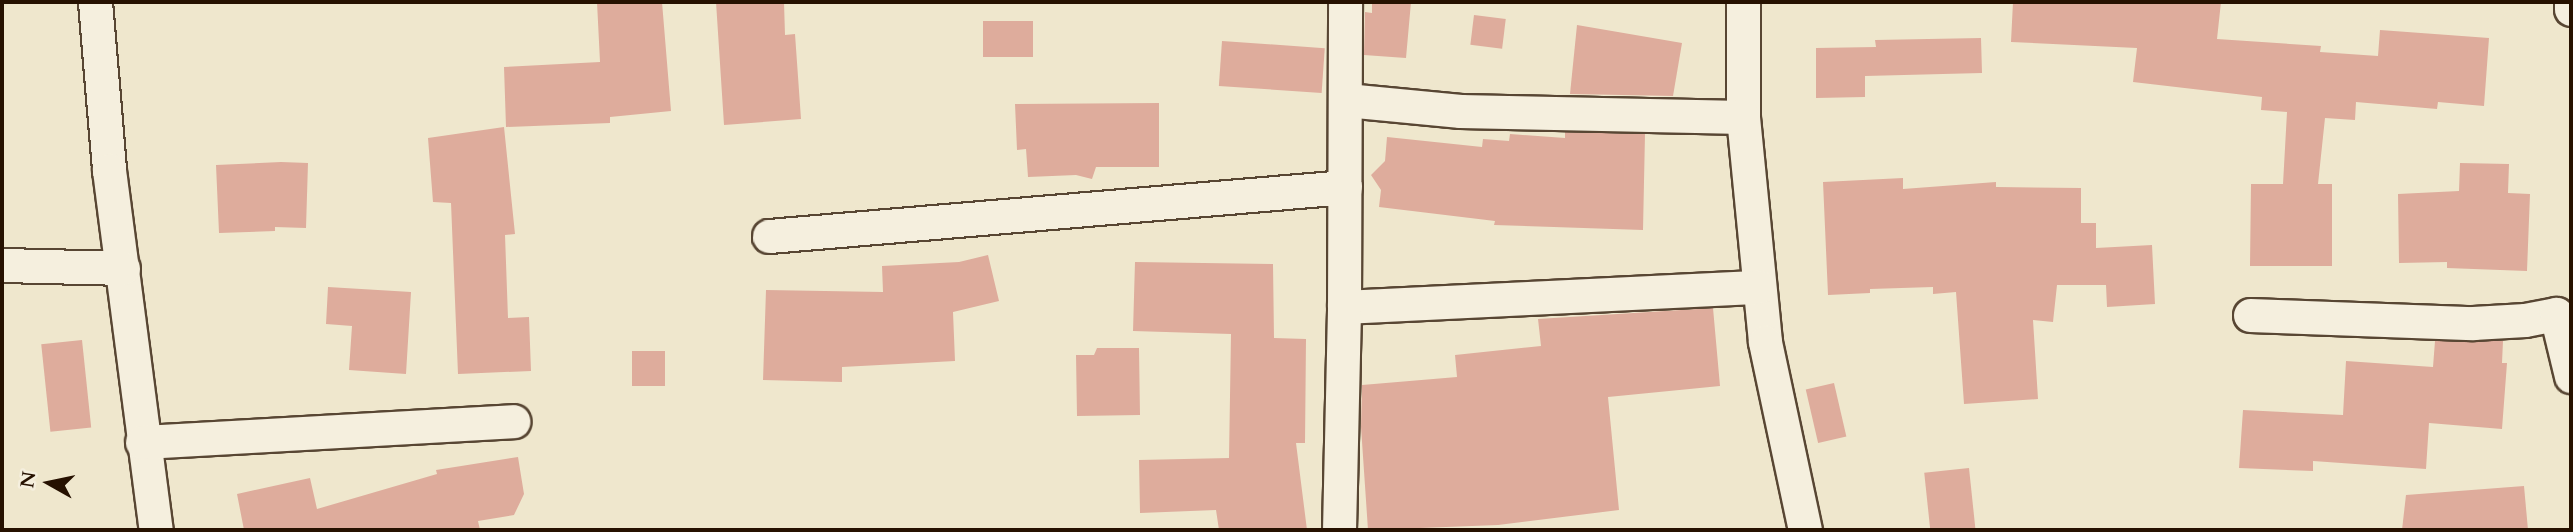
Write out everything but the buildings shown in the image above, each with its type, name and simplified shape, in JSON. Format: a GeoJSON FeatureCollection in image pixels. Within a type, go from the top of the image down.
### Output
{"type":"FeatureCollection","features":[{"type":"Feature","properties":{"kind":"street"},"geometry":{"type":"LineString","coordinates":[[95,2],[109,170],[142,442],[156,530]]}},
{"type":"Feature","properties":{"kind":"street"},"geometry":{"type":"LineString","coordinates":[[1339,530],[1344,307],[1345,2]]}},
{"type":"Feature","properties":{"kind":"street"},"geometry":{"type":"LineString","coordinates":[[1743,2],[1743,117],[1765,342],[1805,530]]}},
{"type":"Feature","properties":{"kind":"street"},"geometry":{"type":"LineString","coordinates":[[2571,2],[2571,9]]}},
{"type":"Feature","properties":{"kind":"street"},"geometry":{"type":"LineString","coordinates":[[1346,100],[1460,111],[1743,117]]}},
{"type":"Feature","properties":{"kind":"street"},"geometry":{"type":"LineString","coordinates":[[769,236],[1345,187]]}},
{"type":"Feature","properties":{"kind":"street"},"geometry":{"type":"LineString","coordinates":[[2,265],[123,268]]}},
{"type":"Feature","properties":{"kind":"street"},"geometry":{"type":"LineString","coordinates":[[1344,307],[1759,287]]}},
{"type":"Feature","properties":{"kind":"street"},"geometry":{"type":"LineString","coordinates":[[2250,315],[2473,323],[2525,320],[2564,309],[2571,376]]}},
{"type":"Feature","properties":{"kind":"street"},"geometry":{"type":"LineString","coordinates":[[142,442],[513,421]]}}]}
